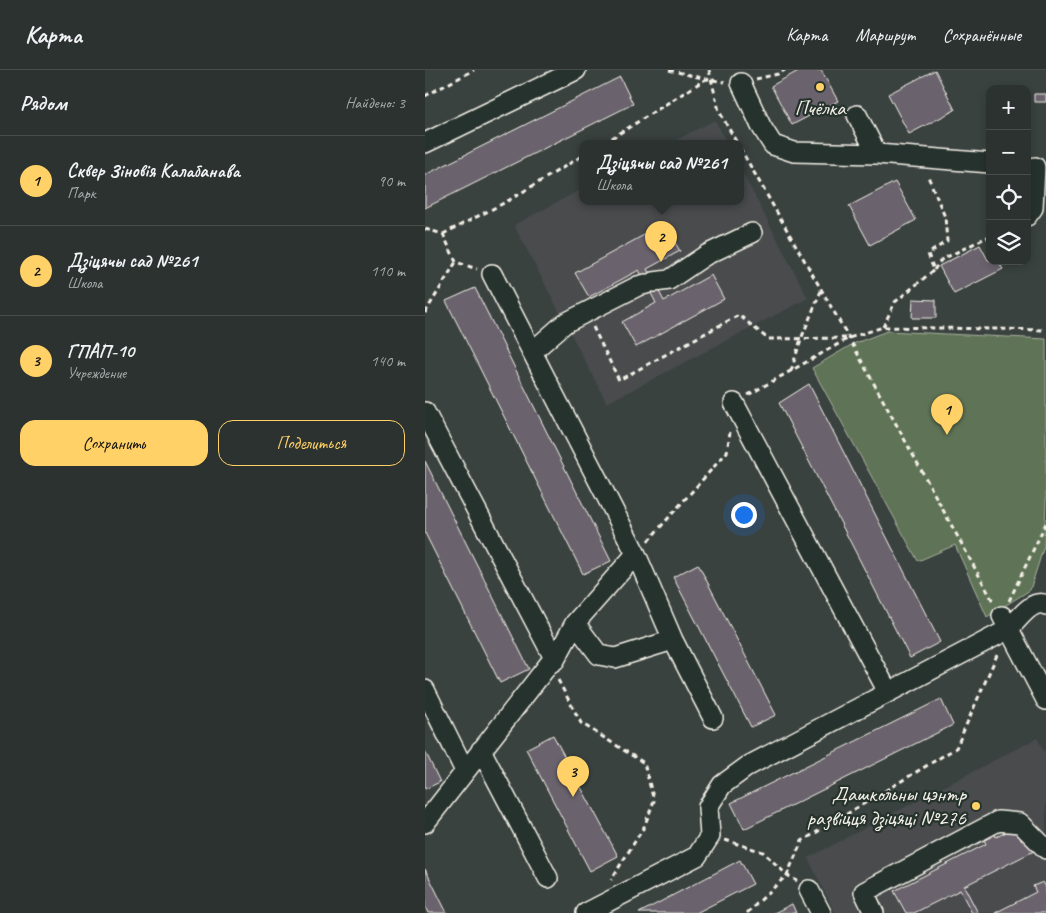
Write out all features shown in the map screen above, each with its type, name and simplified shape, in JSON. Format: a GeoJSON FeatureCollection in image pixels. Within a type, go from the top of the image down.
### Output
{"type":"FeatureCollection","features":[{"type":"Feature","properties":{"kind":"street"},"geometry":{"type":"LineString","coordinates":[[425,144],[576,70]]}},
{"type":"Feature","properties":{"kind":"street"},"geometry":{"type":"LineString","coordinates":[[741,83],[761,126],[773,144],[794,152],[877,154],[986,163]]}},
{"type":"Feature","properties":{"kind":"street"},"geometry":{"type":"LineString","coordinates":[[857,116],[877,154]]}},
{"type":"Feature","properties":{"kind":"street"},"geometry":{"type":"LineString","coordinates":[[1031,211],[1033,208],[1036,167]]}},
{"type":"Feature","properties":{"kind":"street"},"geometry":{"type":"LineString","coordinates":[[533,351],[565,323],[638,286],[669,280],[706,255],[752,233]]}},
{"type":"Feature","properties":{"kind":"street"},"geometry":{"type":"LineString","coordinates":[[492,274],[636,554],[673,640],[713,718]]}},
{"type":"Feature","properties":{"kind":"street"},"geometry":{"type":"LineString","coordinates":[[734,402],[888,692]]}},
{"type":"Feature","properties":{"kind":"street"},"geometry":{"type":"LineString","coordinates":[[425,412],[552,662]]}},
{"type":"Feature","properties":{"kind":"street"},"geometry":{"type":"LineString","coordinates":[[425,823],[552,662],[575,623],[636,554]]}},
{"type":"Feature","properties":{"kind":"street"},"geometry":{"type":"LineString","coordinates":[[590,911],[697,856],[710,836],[708,807],[722,785],[748,766],[888,692],[1033,605],[1042,603],[1046,605]]}},
{"type":"Feature","properties":{"kind":"street"},"geometry":{"type":"LineString","coordinates":[[575,623],[599,656],[615,658],[673,640]]}},
{"type":"Feature","properties":{"kind":"street"},"geometry":{"type":"LineString","coordinates":[[1005,623],[1046,700]]}},
{"type":"Feature","properties":{"kind":"street"},"geometry":{"type":"LineString","coordinates":[[425,690],[465,771]]}},
{"type":"Feature","properties":{"kind":"street"},"geometry":{"type":"LineString","coordinates":[[481,750],[548,878]]}},
{"type":"Feature","properties":{"kind":"street"},"geometry":{"type":"LineString","coordinates":[[874,913],[864,892],[998,821],[1021,823],[1046,848]]}},
{"type":"Feature","properties":{"kind":"street"},"geometry":{"type":"LineString","coordinates":[[809,890],[821,913]]}},
{"type":"Feature","properties":{"kind":"path"},"geometry":{"type":"LineString","coordinates":[[425,96],[474,70]]}},
{"type":"Feature","properties":{"kind":"path"},"geometry":{"type":"LineString","coordinates":[[709,70],[719,111],[735,140]]}},
{"type":"Feature","properties":{"kind":"path"},"geometry":{"type":"LineString","coordinates":[[609,140],[706,80]]}},
{"type":"Feature","properties":{"kind":"path"},"geometry":{"type":"LineString","coordinates":[[744,155],[849,338],[1005,623]]}},
{"type":"Feature","properties":{"kind":"path"},"geometry":{"type":"LineString","coordinates":[[920,157],[945,217],[947,241],[928,254],[934,270]]}},
{"type":"Feature","properties":{"kind":"path"},"geometry":{"type":"LineString","coordinates":[[425,229],[443,234],[506,202],[579,158]]}},
{"type":"Feature","properties":{"kind":"path"},"geometry":{"type":"LineString","coordinates":[[443,234],[456,262],[492,274]]}},
{"type":"Feature","properties":{"kind":"path"},"geometry":{"type":"LineString","coordinates":[[883,327],[895,302],[934,270],[941,260],[986,238]]}},
{"type":"Feature","properties":{"kind":"path"},"geometry":{"type":"LineString","coordinates":[[425,313],[456,262]]}},
{"type":"Feature","properties":{"kind":"path"},"geometry":{"type":"LineString","coordinates":[[791,371],[801,339],[821,290]]}},
{"type":"Feature","properties":{"kind":"path"},"geometry":{"type":"LineString","coordinates":[[586,312],[619,380],[739,315],[768,339],[849,338]]}},
{"type":"Feature","properties":{"kind":"path"},"geometry":{"type":"LineString","coordinates":[[636,554],[727,452],[734,402],[849,338],[883,327],[1046,330]]}},
{"type":"Feature","properties":{"kind":"path"},"geometry":{"type":"LineString","coordinates":[[747,913],[787,875],[802,841],[956,748],[1046,523]]}},
{"type":"Feature","properties":{"kind":"path"},"geometry":{"type":"LineString","coordinates":[[552,662],[581,724],[644,763],[654,801],[644,827],[590,911]]}},
{"type":"Feature","properties":{"kind":"path"},"geometry":{"type":"LineString","coordinates":[[710,836],[763,852],[787,875],[809,890]]}},
{"type":"Feature","properties":{"kind":"shaded area"},"geometry":{"type":"Polygon","coordinates":[[[715,120],[725,140],[676,140],[715,120]]]}},
{"type":"Feature","properties":{"kind":"shaded area"},"geometry":{"type":"Polygon","coordinates":[[[744,176],[808,298],[607,403],[514,225],[579,191],[579,205],[744,205],[744,176]]]}},
{"type":"Feature","properties":{"kind":"shaded area","name":"Дашкольны цэнтр развіцця дзіцяці №276"},"geometry":{"type":"Polygon","coordinates":[[[1037,738],[1046,755],[1046,913],[835,913],[808,858],[1037,738]]]}},
{"type":"Feature","properties":{"kind":"green space"},"geometry":{"type":"Polygon","coordinates":[[[887,331],[1046,339],[1046,502],[1044,546],[1030,590],[987,617],[955,545],[918,561],[812,368],[853,344],[887,331]]]}},
{"type":"Feature","properties":{"kind":"building"},"geometry":{"type":"Polygon","coordinates":[[[800,70],[821,70],[838,101],[792,125],[771,86],[800,70]]]}},
{"type":"Feature","properties":{"kind":"building"},"geometry":{"type":"Polygon","coordinates":[[[935,70],[955,110],[909,134],[888,94],[935,70]]]}},
{"type":"Feature","properties":{"kind":"building"},"geometry":{"type":"Polygon","coordinates":[[[620,77],[633,104],[425,208],[425,175],[620,77]]]}},
{"type":"Feature","properties":{"kind":"building"},"geometry":{"type":"Polygon","coordinates":[[[1034,94],[1046,94],[1046,102],[1034,102],[1034,94]]]}},
{"type":"Feature","properties":{"kind":"building"},"geometry":{"type":"Polygon","coordinates":[[[895,182],[916,220],[870,245],[849,206],[895,182]]]}},
{"type":"Feature","properties":{"kind":"building"},"geometry":{"type":"Polygon","coordinates":[[[664,224],[680,251],[647,269],[664,301],[711,275],[724,299],[636,347],[622,322],[656,303],[639,270],[589,297],[575,273],[664,224]]]}},
{"type":"Feature","properties":{"kind":"building"},"geometry":{"type":"Polygon","coordinates":[[[980,245],[986,256],[986,265],[1000,265],[1003,269],[954,294],[939,266],[980,245]]]}},
{"type":"Feature","properties":{"kind":"building"},"geometry":{"type":"Polygon","coordinates":[[[475,288],[611,561],[583,574],[446,301],[475,288]]]}},
{"type":"Feature","properties":{"kind":"building"},"geometry":{"type":"Polygon","coordinates":[[[913,299],[936,300],[936,318],[912,318],[913,299]]]}},
{"type":"Feature","properties":{"kind":"building"},"geometry":{"type":"Polygon","coordinates":[[[809,384],[940,642],[910,658],[779,403],[809,384]]]}},
{"type":"Feature","properties":{"kind":"building"},"geometry":{"type":"Polygon","coordinates":[[[425,461],[529,669],[500,683],[425,533],[425,461]]]}},
{"type":"Feature","properties":{"kind":"building"},"geometry":{"type":"Polygon","coordinates":[[[698,564],[776,715],[751,727],[673,577],[698,564]]]}},
{"type":"Feature","properties":{"kind":"building"},"geometry":{"type":"Polygon","coordinates":[[[941,699],[953,725],[744,829],[731,803],[941,699]]]}},
{"type":"Feature","properties":{"kind":"building"},"geometry":{"type":"Polygon","coordinates":[[[553,735],[618,856],[590,871],[526,749],[553,735]]]}},
{"type":"Feature","properties":{"kind":"building"},"geometry":{"type":"Polygon","coordinates":[[[425,751],[440,782],[425,789],[425,751]]]}},
{"type":"Feature","properties":{"kind":"building"},"geometry":{"type":"Polygon","coordinates":[[[1021,825],[1034,851],[964,886],[978,913],[972,913],[960,890],[914,913],[906,913],[894,891],[986,844],[983,838],[994,832],[996,837],[1021,825]]]}},
{"type":"Feature","properties":{"kind":"building"},"geometry":{"type":"Polygon","coordinates":[[[740,860],[753,884],[696,913],[639,913],[740,860]]]}},
{"type":"Feature","properties":{"kind":"building"},"geometry":{"type":"Polygon","coordinates":[[[425,869],[447,913],[428,913],[425,906],[425,869]]]}},
{"type":"Feature","properties":{"kind":"building"},"geometry":{"type":"Polygon","coordinates":[[[1043,882],[1046,887],[1046,913],[995,913],[1036,892],[1033,886],[1043,882]]]}},
{"type":"Feature","properties":{"kind":"building"},"geometry":{"type":"Polygon","coordinates":[[[792,904],[796,913],[774,913],[792,904]]]}},
{"type":"Feature","properties":{"kind":"place","name":"Пчёлка"},"geometry":{"type":"Point","coordinates":[820,87]}},
{"type":"Feature","properties":{"kind":"place","name":"Дзіцячы сад №261"},"geometry":{"type":"Point","coordinates":[661,262]}},
{"type":"Feature","properties":{"kind":"place","name":"Сквер Зіновія Калабанава"},"geometry":{"type":"Point","coordinates":[947,435]}},
{"type":"Feature","properties":{"kind":"place","name":"ГПАП-10"},"geometry":{"type":"Point","coordinates":[573,797]}},
{"type":"Feature","properties":{"kind":"place","name":"Дашкольны цэнтр развіцця дзіцяці №276"},"geometry":{"type":"Point","coordinates":[976,806]}}]}
